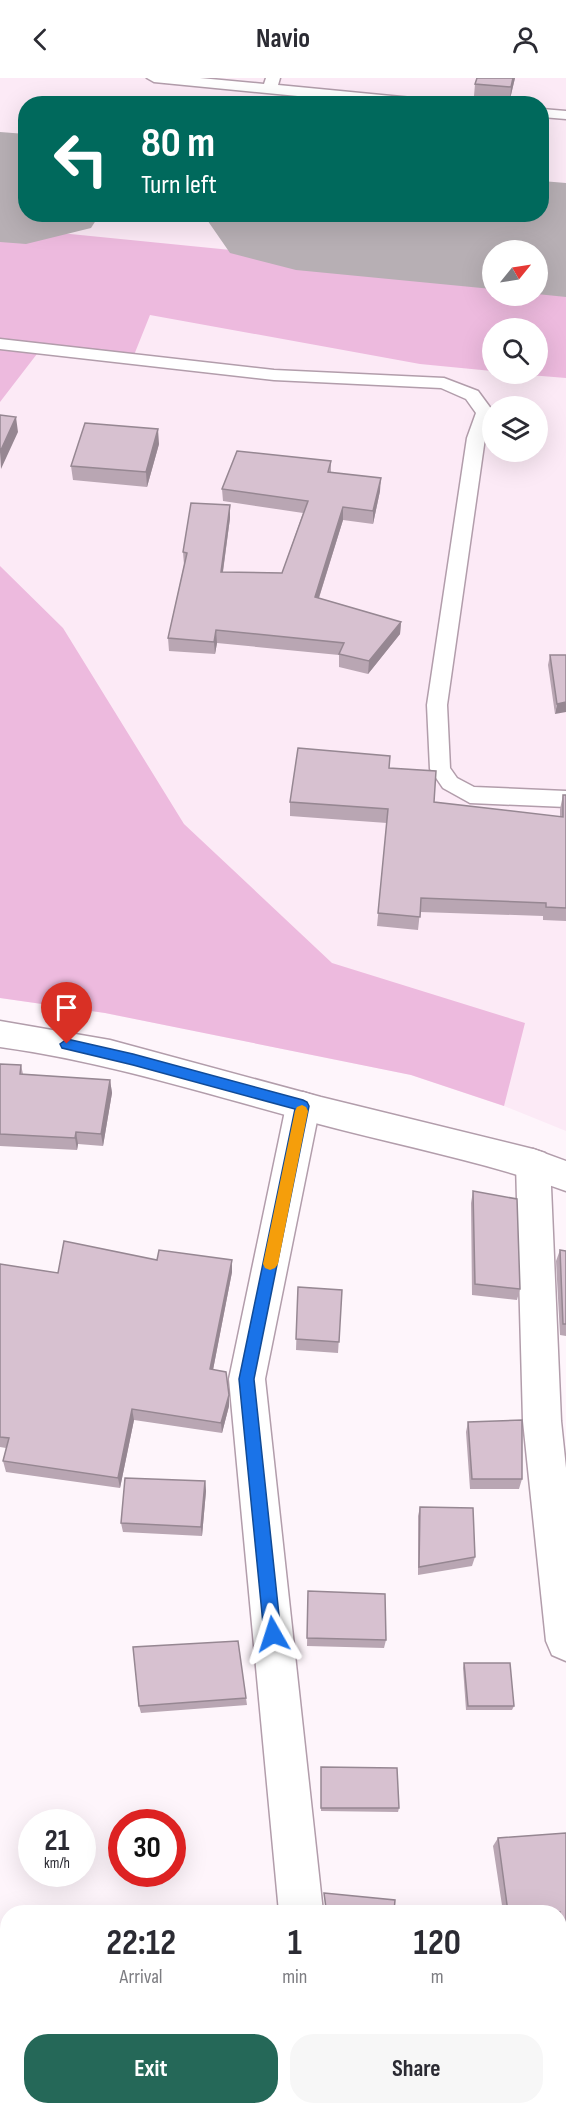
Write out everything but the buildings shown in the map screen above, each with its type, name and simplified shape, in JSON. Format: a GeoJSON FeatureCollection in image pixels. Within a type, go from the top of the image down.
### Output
{"type":"FeatureCollection","features":[{"type":"Feature","properties":{"kind":"street"},"geometry":{"type":"LineString","coordinates":[[0,1034],[45,1039],[133,1059],[303,1106],[550,1169],[542,1421],[566,1641]]}},
{"type":"Feature","properties":{"kind":"street"},"geometry":{"type":"LineString","coordinates":[[300,1905],[247,1379],[303,1106]]}},
{"type":"Feature","properties":{"kind":"lane"},"geometry":{"type":"LineString","coordinates":[[154,78],[271,83],[371,96]]}},
{"type":"Feature","properties":{"kind":"lane"},"geometry":{"type":"LineString","coordinates":[[549,114],[566,115]]}},
{"type":"Feature","properties":{"kind":"lane"},"geometry":{"type":"LineString","coordinates":[[0,344],[274,375],[444,383],[472,395],[486,413],[476,438],[437,705],[440,769],[450,783],[470,795],[566,799]]}},
{"type":"Feature","properties":{"kind":"shaded area"},"geometry":{"type":"Polygon","coordinates":[[[0,78],[566,78],[566,1131],[504,1106],[411,1075],[105,1013],[0,998],[0,78]]]}},
{"type":"Feature","properties":{"kind":"shaded area"},"geometry":{"type":"Polygon","coordinates":[[[0,227],[482,275],[482,306],[548,306],[548,282],[566,284],[566,378],[548,377],[548,318],[482,318],[482,370],[420,364],[150,315],[132,360],[40,350],[0,402],[0,227]]]}},
{"type":"Feature","properties":{"kind":"shaded area"},"geometry":{"type":"Polygon","coordinates":[[[0,566],[63,628],[184,824],[332,963],[525,1023],[504,1106],[411,1075],[105,1013],[0,998],[0,566]]]}},
{"type":"Feature","properties":{"kind":"runway"},"geometry":{"type":"LineString","coordinates":[[0,187],[18,188]]}},
{"type":"Feature","properties":{"kind":"runway"},"geometry":{"type":"LineString","coordinates":[[379,222],[566,240]]}},
{"type":"Feature","properties":{"kind":"slow traffic"},"geometry":{"type":"LineString","coordinates":[[270,1264],[302,1111]]}},
{"type":"Feature","properties":{"kind":"route"},"geometry":{"type":"LineString","coordinates":[[67,1044],[133,1059],[303,1106],[247,1379],[273,1634]]}}]}
